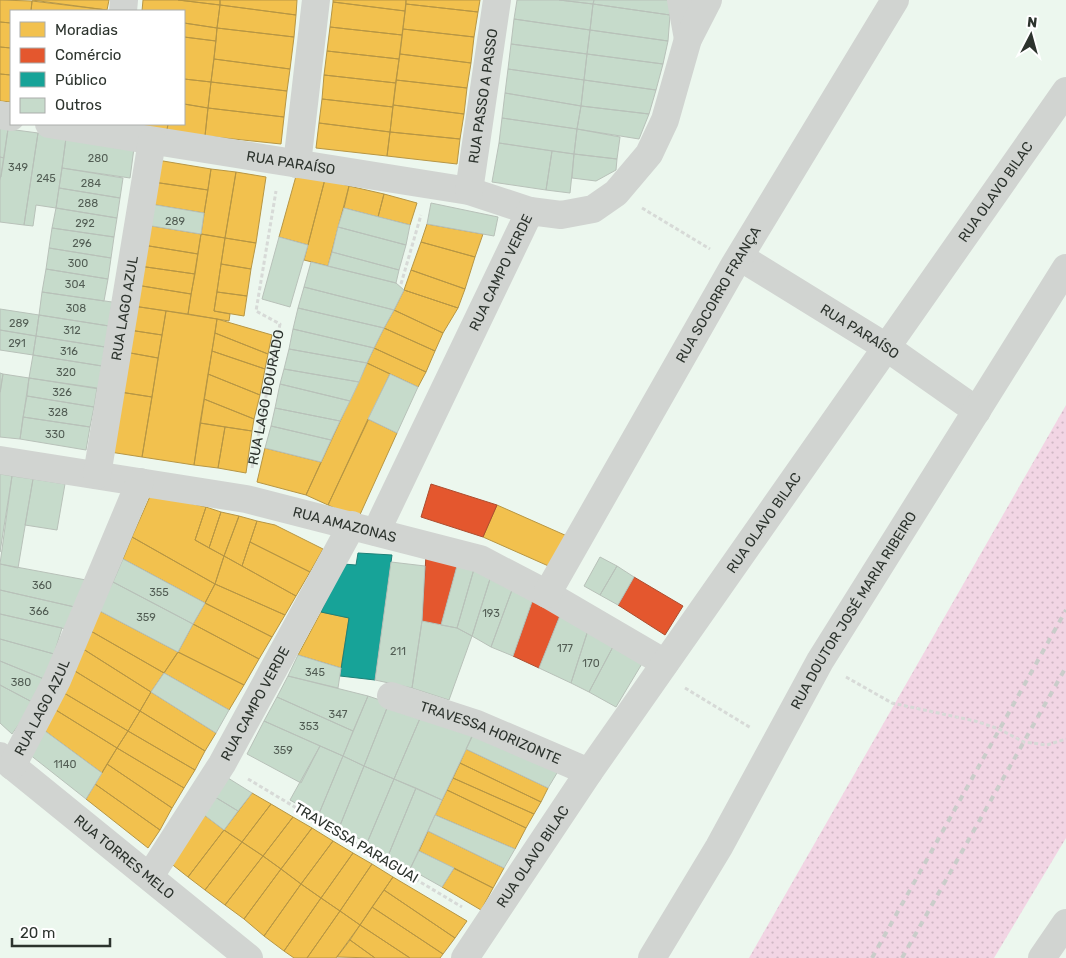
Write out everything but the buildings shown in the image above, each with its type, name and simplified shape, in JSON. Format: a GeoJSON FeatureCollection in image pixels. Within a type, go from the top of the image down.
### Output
{"type":"FeatureCollection","features":[{"type":"Feature","properties":{"kind":"street"},"geometry":{"type":"LineString","coordinates":[[289,163],[316,0]]}},
{"type":"Feature","properties":{"kind":"street","name":"RUA PASSO A PASSO"},"geometry":{"type":"LineString","coordinates":[[469,191],[498,0]]}},
{"type":"Feature","properties":{"kind":"street"},"geometry":{"type":"LineString","coordinates":[[681,0],[688,39]]}},
{"type":"Feature","properties":{"kind":"street","name":"RUA CAMPO VERDE"},"geometry":{"type":"LineString","coordinates":[[150,876],[222,764],[364,529],[530,211],[561,214],[594,209],[616,193],[649,154],[665,120],[688,39],[708,0]]}},
{"type":"Feature","properties":{"kind":"street","name":"RUA SOCORRO FRANÇA"},"geometry":{"type":"LineString","coordinates":[[546,594],[737,260],[895,0]]}},
{"type":"Feature","properties":{"kind":"street","name":"RUA OLAVO BILAC"},"geometry":{"type":"LineString","coordinates":[[465,958],[589,772],[1066,91]]}},
{"type":"Feature","properties":{"kind":"street","name":"RUA PARAÍSO"},"geometry":{"type":"LineString","coordinates":[[61,125],[110,129],[152,141],[469,191],[530,211]]}},
{"type":"Feature","properties":{"kind":"street","name":"RUA LAGO AZUL"},"geometry":{"type":"LineString","coordinates":[[97,475],[152,141]]}},
{"type":"Feature","properties":{"kind":"street","name":"RUA PARAÍSO"},"geometry":{"type":"LineString","coordinates":[[737,260],[886,347],[977,410]]}},
{"type":"Feature","properties":{"kind":"street","name":"RUA DOUTOR JOSÉ MARIA RIBEIRO"},"geometry":{"type":"LineString","coordinates":[[652,958],[719,847],[820,661],[1066,268]]}},
{"type":"Feature","properties":{"kind":"street","name":"RUA AMAZONAS"},"geometry":{"type":"LineString","coordinates":[[0,460],[246,498],[480,560],[546,594],[662,668]]}},
{"type":"Feature","properties":{"kind":"street","name":"RUA LAGO AZUL"},"geometry":{"type":"LineString","coordinates":[[6,761],[57,680],[140,482]]}},
{"type":"Feature","properties":{"kind":"street","name":"TRAVESSA HORIZONTE"},"geometry":{"type":"LineString","coordinates":[[392,696],[477,724],[589,772]]}},
{"type":"Feature","properties":{"kind":"street","name":"RUA TORRES MELO"},"geometry":{"type":"LineString","coordinates":[[6,761],[249,958]]}},
{"type":"Feature","properties":{"kind":"street"},"geometry":{"type":"LineString","coordinates":[[1042,958],[1066,923]]}},
{"type":"Feature","properties":{"kind":"path","name":"RUA LAGO DOURADO"},"geometry":{"type":"LineString","coordinates":[[246,498],[280,324],[256,311],[289,163]]}},
{"type":"Feature","properties":{"kind":"path"},"geometry":{"type":"LineString","coordinates":[[401,284],[431,186]]}},
{"type":"Feature","properties":{"kind":"path"},"geometry":{"type":"LineString","coordinates":[[616,193],[737,260]]}},
{"type":"Feature","properties":{"kind":"path"},"geometry":{"type":"LineString","coordinates":[[820,661],[892,703],[975,721],[999,729],[1024,742],[1047,745],[1066,739]]}},
{"type":"Feature","properties":{"kind":"path"},"geometry":{"type":"LineString","coordinates":[[662,668],[776,743]]}},
{"type":"Feature","properties":{"kind":"path","name":"TRAVESSA PARAGUAI"},"geometry":{"type":"LineString","coordinates":[[222,764],[490,923]]}},
{"type":"Feature","properties":{"kind":"shaded area"},"geometry":{"type":"Polygon","coordinates":[[[1066,405],[1066,838],[994,958],[749,958],[1066,405]]]}},
{"type":"Feature","properties":{"kind":"railway"},"geometry":{"type":"LineString","coordinates":[[872,958],[1066,610]]}},
{"type":"Feature","properties":{"kind":"railway"},"geometry":{"type":"LineString","coordinates":[[902,958],[1066,667]]}}]}
